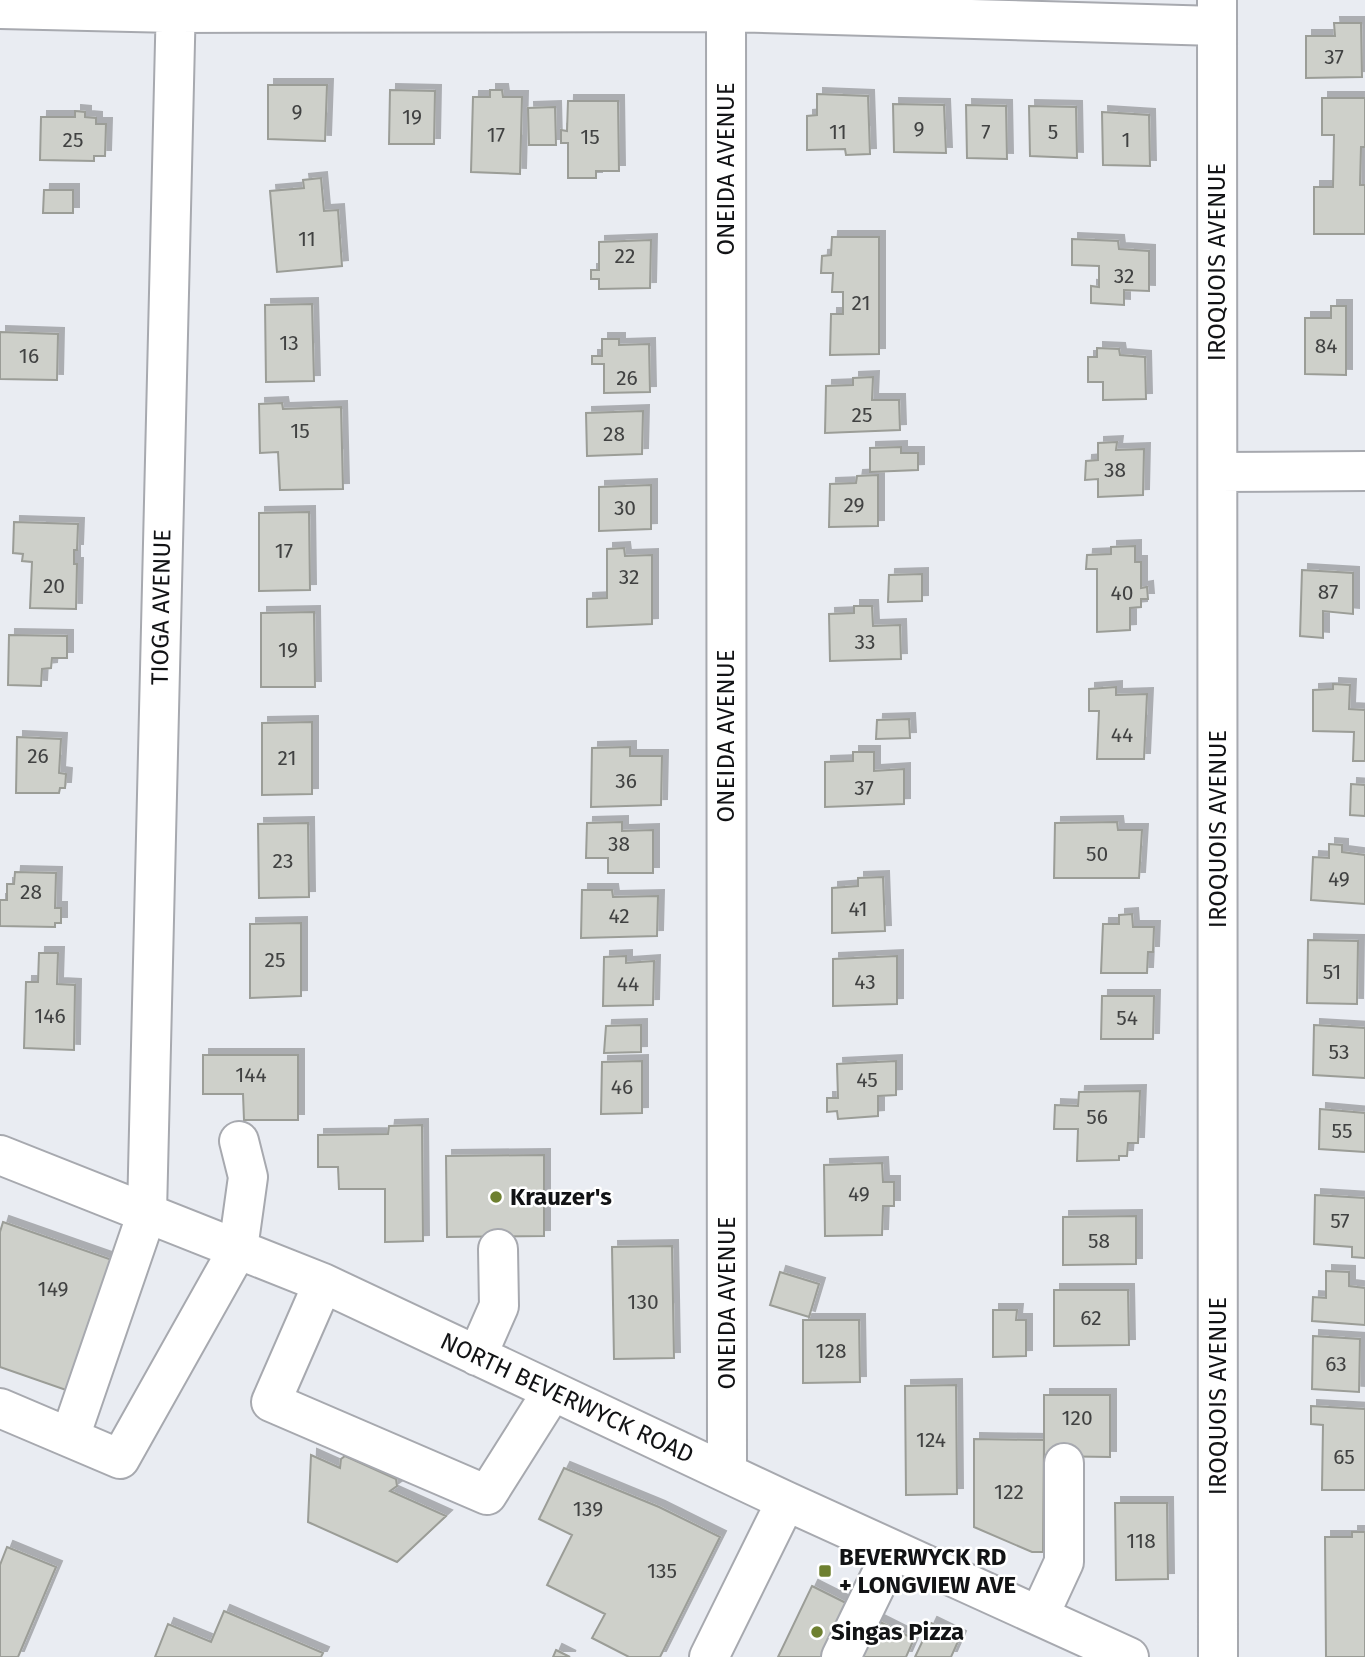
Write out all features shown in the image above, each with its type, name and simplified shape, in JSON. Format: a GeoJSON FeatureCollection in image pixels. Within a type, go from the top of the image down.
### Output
{"type":"FeatureCollection","features":[{"type":"Feature","properties":{"kind":"street"},"geometry":{"type":"LineString","coordinates":[[0,9],[175,6],[726,6],[1217,13]]}},
{"type":"Feature","properties":{"kind":"street","name":"TIOGA AVENUE"},"geometry":{"type":"LineString","coordinates":[[70,1437],[147,1213],[175,6]]}},
{"type":"Feature","properties":{"kind":"street","name":"ONEIDA AVENUE"},"geometry":{"type":"LineString","coordinates":[[726,6],[727,1473]]}},
{"type":"Feature","properties":{"kind":"street","name":"IROQUOIS AVENUE"},"geometry":{"type":"LineString","coordinates":[[1217,13],[1218,1657]]}},
{"type":"Feature","properties":{"kind":"street"},"geometry":{"type":"LineString","coordinates":[[1218,472],[1365,471]]}},
{"type":"Feature","properties":{"kind":"street"},"geometry":{"type":"LineString","coordinates":[[0,1408],[120,1459],[237,1249],[248,1177],[239,1141]]}},
{"type":"Feature","properties":{"kind":"street","name":"NORTH BEVERWYCK ROAD"},"geometry":{"type":"LineString","coordinates":[[0,1154],[323,1283],[786,1501],[1129,1657]]}},
{"type":"Feature","properties":{"kind":"street"},"geometry":{"type":"LineString","coordinates":[[477,1356],[499,1306],[498,1249]]}},
{"type":"Feature","properties":{"kind":"street"},"geometry":{"type":"LineString","coordinates":[[323,1283],[271,1402],[487,1494],[552,1392]]}},
{"type":"Feature","properties":{"kind":"street"},"geometry":{"type":"LineString","coordinates":[[1039,1616],[1064,1562],[1064,1463]]}},
{"type":"Feature","properties":{"kind":"street"},"geometry":{"type":"LineString","coordinates":[[709,1657],[786,1501]]}},
{"type":"Feature","properties":{"kind":"street"},"geometry":{"type":"LineString","coordinates":[[841,1657],[893,1550]]}},
{"type":"Feature","properties":{"kind":"building"},"geometry":{"type":"Polygon","coordinates":[[[1334,23],[1361,23],[1362,77],[1306,78],[1306,36],[1335,36],[1334,23]]]}},
{"type":"Feature","properties":{"kind":"building"},"geometry":{"type":"Polygon","coordinates":[[[268,85],[327,85],[325,141],[268,139],[268,85]]]}},
{"type":"Feature","properties":{"kind":"building"},"geometry":{"type":"Polygon","coordinates":[[[390,90],[435,91],[434,144],[389,144],[390,90]]]}},
{"type":"Feature","properties":{"kind":"building"},"geometry":{"type":"Polygon","coordinates":[[[490,90],[502,90],[503,97],[522,97],[520,174],[471,172],[473,97],[490,97],[490,90]]]}},
{"type":"Feature","properties":{"kind":"building"},"geometry":{"type":"Polygon","coordinates":[[[817,94],[868,96],[870,154],[846,155],[845,149],[807,150],[807,116],[817,115],[817,94]]]}},
{"type":"Feature","properties":{"kind":"building"},"geometry":{"type":"Polygon","coordinates":[[[1322,98],[1365,98],[1365,147],[1361,147],[1360,185],[1365,185],[1365,234],[1314,234],[1314,187],[1333,187],[1334,135],[1322,135],[1322,98]]]}},
{"type":"Feature","properties":{"kind":"building"},"geometry":{"type":"Polygon","coordinates":[[[568,101],[618,101],[619,171],[596,171],[596,178],[568,178],[568,143],[561,143],[561,130],[567,131],[568,101]]]}},
{"type":"Feature","properties":{"kind":"building"},"geometry":{"type":"Polygon","coordinates":[[[893,104],[944,105],[946,153],[894,152],[893,104]]]}},
{"type":"Feature","properties":{"kind":"building"},"geometry":{"type":"Polygon","coordinates":[[[966,105],[1006,106],[1007,159],[967,158],[966,105]]]}},
{"type":"Feature","properties":{"kind":"building"},"geometry":{"type":"Polygon","coordinates":[[[1029,106],[1076,107],[1077,158],[1030,156],[1029,106]]]}},
{"type":"Feature","properties":{"kind":"building"},"geometry":{"type":"Polygon","coordinates":[[[555,107],[556,145],[529,145],[528,108],[555,107]]]}},
{"type":"Feature","properties":{"kind":"building"},"geometry":{"type":"Polygon","coordinates":[[[75,111],[85,112],[85,117],[96,118],[96,124],[106,124],[105,156],[94,156],[94,161],[40,160],[41,117],[75,117],[75,111]]]}},
{"type":"Feature","properties":{"kind":"building"},"geometry":{"type":"Polygon","coordinates":[[[1102,112],[1149,115],[1150,166],[1103,165],[1102,112]]]}},
{"type":"Feature","properties":{"kind":"building"},"geometry":{"type":"Polygon","coordinates":[[[321,178],[324,211],[338,210],[342,266],[277,272],[270,191],[304,188],[303,180],[321,178]]]}},
{"type":"Feature","properties":{"kind":"building"},"geometry":{"type":"Polygon","coordinates":[[[44,190],[73,190],[73,213],[43,213],[44,190]]]}},
{"type":"Feature","properties":{"kind":"building"},"geometry":{"type":"Polygon","coordinates":[[[832,237],[879,237],[879,354],[830,355],[831,314],[843,314],[843,292],[832,292],[833,273],[821,273],[822,256],[831,255],[832,237]]]}},
{"type":"Feature","properties":{"kind":"building"},"geometry":{"type":"Polygon","coordinates":[[[1072,239],[1118,241],[1119,249],[1149,251],[1149,291],[1124,290],[1124,305],[1091,303],[1091,286],[1099,287],[1099,266],[1072,265],[1072,239]]]}},
{"type":"Feature","properties":{"kind":"building"},"geometry":{"type":"Polygon","coordinates":[[[651,240],[650,288],[599,289],[599,279],[591,279],[591,270],[599,270],[599,242],[651,240]]]}},
{"type":"Feature","properties":{"kind":"building"},"geometry":{"type":"Polygon","coordinates":[[[312,304],[314,381],[266,382],[265,305],[312,304]]]}},
{"type":"Feature","properties":{"kind":"building"},"geometry":{"type":"Polygon","coordinates":[[[1331,306],[1346,306],[1346,375],[1305,374],[1305,318],[1331,318],[1331,306]]]}},
{"type":"Feature","properties":{"kind":"building"},"geometry":{"type":"Polygon","coordinates":[[[0,332],[58,334],[57,380],[0,379],[0,332]]]}},
{"type":"Feature","properties":{"kind":"building"},"geometry":{"type":"Polygon","coordinates":[[[602,339],[619,339],[619,345],[649,344],[650,392],[604,393],[604,364],[592,364],[592,356],[602,356],[602,339]]]}},
{"type":"Feature","properties":{"kind":"building"},"geometry":{"type":"Polygon","coordinates":[[[1097,348],[1119,349],[1120,355],[1145,357],[1146,399],[1103,400],[1103,382],[1088,382],[1088,357],[1097,357],[1097,348]]]}},
{"type":"Feature","properties":{"kind":"building"},"geometry":{"type":"Polygon","coordinates":[[[873,377],[872,400],[899,400],[900,430],[825,433],[826,386],[853,385],[853,378],[873,377]]]}},
{"type":"Feature","properties":{"kind":"building"},"geometry":{"type":"Polygon","coordinates":[[[282,403],[283,409],[341,407],[343,489],[280,490],[278,452],[260,453],[259,404],[282,403]]]}},
{"type":"Feature","properties":{"kind":"building"},"geometry":{"type":"Polygon","coordinates":[[[643,411],[642,454],[587,456],[586,413],[643,411]]]}},
{"type":"Feature","properties":{"kind":"building"},"geometry":{"type":"Polygon","coordinates":[[[1117,442],[1116,450],[1144,449],[1143,495],[1098,497],[1098,479],[1085,480],[1086,461],[1098,460],[1098,443],[1117,442]]]}},
{"type":"Feature","properties":{"kind":"building"},"geometry":{"type":"Polygon","coordinates":[[[901,447],[901,453],[918,453],[918,470],[870,472],[870,448],[901,447]]]}},
{"type":"Feature","properties":{"kind":"building"},"geometry":{"type":"Polygon","coordinates":[[[878,475],[878,526],[829,527],[830,484],[856,483],[857,476],[878,475]]]}},
{"type":"Feature","properties":{"kind":"building"},"geometry":{"type":"Polygon","coordinates":[[[651,485],[651,529],[599,531],[599,487],[651,485]]]}},
{"type":"Feature","properties":{"kind":"building"},"geometry":{"type":"Polygon","coordinates":[[[309,512],[310,590],[259,591],[259,513],[309,512]]]}},
{"type":"Feature","properties":{"kind":"building"},"geometry":{"type":"Polygon","coordinates":[[[14,522],[78,524],[77,550],[74,550],[74,564],[77,564],[76,609],[30,608],[32,562],[22,561],[23,554],[13,553],[14,522]]]}},
{"type":"Feature","properties":{"kind":"building"},"geometry":{"type":"Polygon","coordinates":[[[1135,546],[1135,562],[1141,562],[1141,588],[1147,587],[1148,599],[1141,599],[1141,607],[1130,608],[1130,630],[1097,632],[1097,569],[1086,569],[1087,555],[1111,554],[1111,547],[1135,546]]]}},
{"type":"Feature","properties":{"kind":"building"},"geometry":{"type":"Polygon","coordinates":[[[624,548],[625,556],[652,555],[652,624],[587,627],[587,599],[607,598],[607,549],[624,548]]]}},
{"type":"Feature","properties":{"kind":"building"},"geometry":{"type":"Polygon","coordinates":[[[1302,570],[1353,573],[1353,614],[1323,611],[1323,638],[1300,636],[1302,570]]]}},
{"type":"Feature","properties":{"kind":"building"},"geometry":{"type":"Polygon","coordinates":[[[922,574],[922,601],[888,602],[889,575],[922,574]]]}},
{"type":"Feature","properties":{"kind":"building"},"geometry":{"type":"Polygon","coordinates":[[[854,606],[872,606],[873,626],[900,625],[901,659],[830,661],[829,614],[854,613],[854,606]]]}},
{"type":"Feature","properties":{"kind":"building"},"geometry":{"type":"Polygon","coordinates":[[[314,612],[315,687],[261,687],[261,613],[314,612]]]}},
{"type":"Feature","properties":{"kind":"building"},"geometry":{"type":"Polygon","coordinates":[[[9,635],[67,636],[67,658],[52,658],[51,668],[42,669],[41,686],[8,685],[9,635]]]}},
{"type":"Feature","properties":{"kind":"building"},"geometry":{"type":"Polygon","coordinates":[[[1333,684],[1350,685],[1349,709],[1365,710],[1365,761],[1353,761],[1354,732],[1313,731],[1313,690],[1333,689],[1333,684]]]}},
{"type":"Feature","properties":{"kind":"building"},"geometry":{"type":"Polygon","coordinates":[[[1116,687],[1116,695],[1147,694],[1144,759],[1097,759],[1099,711],[1089,711],[1089,689],[1116,687]]]}},
{"type":"Feature","properties":{"kind":"building"},"geometry":{"type":"Polygon","coordinates":[[[909,719],[910,738],[876,739],[877,720],[909,719]]]}},
{"type":"Feature","properties":{"kind":"building"},"geometry":{"type":"Polygon","coordinates":[[[312,722],[312,794],[262,795],[262,723],[312,722]]]}},
{"type":"Feature","properties":{"kind":"building"},"geometry":{"type":"Polygon","coordinates":[[[17,737],[61,739],[59,773],[66,774],[65,788],[60,788],[59,793],[16,793],[17,737]]]}},
{"type":"Feature","properties":{"kind":"building"},"geometry":{"type":"Polygon","coordinates":[[[630,747],[630,756],[662,756],[661,805],[591,807],[592,748],[630,747]]]}},
{"type":"Feature","properties":{"kind":"building"},"geometry":{"type":"Polygon","coordinates":[[[853,752],[874,752],[874,771],[904,769],[904,804],[825,807],[825,762],[853,761],[853,752]]]}},
{"type":"Feature","properties":{"kind":"building"},"geometry":{"type":"Polygon","coordinates":[[[1351,784],[1365,785],[1365,816],[1350,815],[1351,784]]]}},
{"type":"Feature","properties":{"kind":"building"},"geometry":{"type":"Polygon","coordinates":[[[622,822],[622,831],[653,830],[653,873],[608,873],[608,858],[586,858],[587,823],[622,822]]]}},
{"type":"Feature","properties":{"kind":"building"},"geometry":{"type":"Polygon","coordinates":[[[1117,822],[1118,830],[1142,830],[1139,878],[1054,878],[1055,823],[1117,822]]]}},
{"type":"Feature","properties":{"kind":"building"},"geometry":{"type":"Polygon","coordinates":[[[308,823],[309,897],[259,898],[258,824],[308,823]]]}},
{"type":"Feature","properties":{"kind":"building"},"geometry":{"type":"Polygon","coordinates":[[[1329,844],[1342,845],[1342,852],[1365,855],[1365,904],[1311,900],[1313,857],[1329,858],[1329,844]]]}},
{"type":"Feature","properties":{"kind":"building"},"geometry":{"type":"Polygon","coordinates":[[[15,872],[56,873],[55,908],[61,908],[61,923],[55,923],[55,927],[0,926],[0,900],[7,900],[7,884],[14,884],[15,872]]]}},
{"type":"Feature","properties":{"kind":"building"},"geometry":{"type":"Polygon","coordinates":[[[883,877],[885,931],[832,933],[832,888],[858,886],[858,878],[883,877]]]}},
{"type":"Feature","properties":{"kind":"building"},"geometry":{"type":"Polygon","coordinates":[[[582,890],[612,890],[613,897],[658,896],[657,936],[581,938],[582,890]]]}},
{"type":"Feature","properties":{"kind":"building"},"geometry":{"type":"Polygon","coordinates":[[[1132,914],[1133,927],[1154,927],[1153,952],[1148,952],[1147,973],[1101,973],[1103,924],[1119,924],[1119,915],[1132,914]]]}},
{"type":"Feature","properties":{"kind":"building"},"geometry":{"type":"Polygon","coordinates":[[[301,923],[301,996],[250,998],[250,924],[301,923]]]}},
{"type":"Feature","properties":{"kind":"building"},"geometry":{"type":"Polygon","coordinates":[[[1308,940],[1358,941],[1357,1004],[1307,1003],[1308,940]]]}},
{"type":"Feature","properties":{"kind":"building"},"geometry":{"type":"Polygon","coordinates":[[[39,953],[58,953],[57,984],[75,985],[74,1050],[24,1048],[26,982],[38,982],[39,953]]]}},
{"type":"Feature","properties":{"kind":"building"},"geometry":{"type":"Polygon","coordinates":[[[626,956],[626,963],[654,961],[653,1005],[603,1006],[604,957],[626,956]]]}},
{"type":"Feature","properties":{"kind":"building"},"geometry":{"type":"Polygon","coordinates":[[[897,956],[897,1004],[833,1006],[833,959],[897,956]]]}},
{"type":"Feature","properties":{"kind":"building"},"geometry":{"type":"Polygon","coordinates":[[[1102,996],[1154,996],[1153,1039],[1101,1039],[1102,996]]]}},
{"type":"Feature","properties":{"kind":"building"},"geometry":{"type":"Polygon","coordinates":[[[641,1025],[641,1052],[604,1053],[606,1026],[641,1025]]]}},
{"type":"Feature","properties":{"kind":"building"},"geometry":{"type":"Polygon","coordinates":[[[1314,1025],[1365,1028],[1365,1078],[1313,1075],[1314,1025]]]}},
{"type":"Feature","properties":{"kind":"building"},"geometry":{"type":"Polygon","coordinates":[[[203,1055],[298,1055],[298,1120],[244,1120],[243,1094],[203,1094],[203,1055]]]}},
{"type":"Feature","properties":{"kind":"building"},"geometry":{"type":"Polygon","coordinates":[[[642,1061],[642,1113],[601,1114],[602,1062],[642,1061]]]}},
{"type":"Feature","properties":{"kind":"building"},"geometry":{"type":"Polygon","coordinates":[[[896,1061],[896,1095],[878,1096],[878,1116],[838,1119],[837,1111],[827,1112],[827,1098],[838,1098],[837,1064],[896,1061]]]}},
{"type":"Feature","properties":{"kind":"building"},"geometry":{"type":"Polygon","coordinates":[[[1140,1091],[1138,1143],[1128,1143],[1127,1156],[1119,1156],[1119,1160],[1077,1161],[1078,1129],[1054,1129],[1055,1105],[1078,1106],[1079,1092],[1140,1091]]]}},
{"type":"Feature","properties":{"kind":"building"},"geometry":{"type":"Polygon","coordinates":[[[1320,1109],[1365,1113],[1365,1152],[1319,1149],[1320,1109]]]}},
{"type":"Feature","properties":{"kind":"building"},"geometry":{"type":"Polygon","coordinates":[[[422,1125],[423,1241],[385,1242],[385,1189],[339,1189],[338,1167],[318,1167],[318,1135],[388,1134],[389,1126],[422,1125]]]}},
{"type":"Feature","properties":{"kind":"building"},"geometry":{"type":"Polygon","coordinates":[[[544,1155],[544,1236],[447,1237],[446,1156],[544,1155]]]}},
{"type":"Feature","properties":{"kind":"building"},"geometry":{"type":"Polygon","coordinates":[[[882,1163],[883,1182],[894,1182],[894,1206],[883,1206],[882,1235],[825,1236],[824,1165],[882,1163]]]}},
{"type":"Feature","properties":{"kind":"building"},"geometry":{"type":"Polygon","coordinates":[[[1315,1195],[1365,1198],[1365,1258],[1352,1257],[1352,1247],[1314,1244],[1315,1195]]]}},
{"type":"Feature","properties":{"kind":"building"},"geometry":{"type":"Polygon","coordinates":[[[1136,1216],[1136,1264],[1063,1265],[1063,1217],[1136,1216]]]}},
{"type":"Feature","properties":{"kind":"building"},"geometry":{"type":"Polygon","coordinates":[[[3,1222],[115,1261],[91,1316],[66,1390],[0,1367],[0,1232],[3,1222]]]}},
{"type":"Feature","properties":{"kind":"building"},"geometry":{"type":"Polygon","coordinates":[[[672,1246],[674,1358],[614,1359],[612,1247],[672,1246]]]}},
{"type":"Feature","properties":{"kind":"building"},"geometry":{"type":"Polygon","coordinates":[[[1326,1271],[1349,1272],[1349,1286],[1365,1288],[1365,1325],[1312,1321],[1313,1297],[1326,1298],[1326,1271]]]}},
{"type":"Feature","properties":{"kind":"building"},"geometry":{"type":"Polygon","coordinates":[[[780,1272],[819,1284],[809,1317],[770,1305],[780,1272]]]}},
{"type":"Feature","properties":{"kind":"building"},"geometry":{"type":"Polygon","coordinates":[[[1054,1290],[1128,1290],[1129,1345],[1054,1346],[1054,1290]]]}},
{"type":"Feature","properties":{"kind":"building"},"geometry":{"type":"Polygon","coordinates":[[[993,1310],[1017,1310],[1016,1320],[1026,1320],[1026,1356],[993,1357],[993,1310]]]}},
{"type":"Feature","properties":{"kind":"building"},"geometry":{"type":"Polygon","coordinates":[[[803,1320],[859,1320],[860,1382],[803,1383],[803,1320]]]}},
{"type":"Feature","properties":{"kind":"building"},"geometry":{"type":"Polygon","coordinates":[[[1313,1336],[1360,1339],[1359,1392],[1312,1389],[1313,1336]]]}},
{"type":"Feature","properties":{"kind":"building"},"geometry":{"type":"Polygon","coordinates":[[[956,1385],[957,1494],[906,1495],[905,1386],[956,1385]]]}},
{"type":"Feature","properties":{"kind":"building"},"geometry":{"type":"Polygon","coordinates":[[[1044,1395],[1110,1395],[1110,1457],[1044,1456],[1044,1395]]]}},
{"type":"Feature","properties":{"kind":"building"},"geometry":{"type":"Polygon","coordinates":[[[1311,1406],[1365,1409],[1365,1490],[1322,1490],[1323,1425],[1311,1424],[1311,1406]]]}},
{"type":"Feature","properties":{"kind":"building"},"geometry":{"type":"Polygon","coordinates":[[[974,1439],[1044,1440],[1043,1552],[1032,1552],[974,1527],[974,1439]]]}},
{"type":"Feature","properties":{"kind":"building"},"geometry":{"type":"Polygon","coordinates":[[[311,1455],[340,1468],[341,1459],[345,1456],[396,1479],[397,1486],[390,1491],[446,1516],[397,1562],[308,1522],[311,1455]]]}},
{"type":"Feature","properties":{"kind":"building"},"geometry":{"type":"Polygon","coordinates":[[[564,1468],[659,1507],[720,1537],[660,1657],[629,1657],[592,1638],[605,1614],[547,1585],[572,1535],[539,1519],[564,1468]]]}},
{"type":"Feature","properties":{"kind":"building"},"geometry":{"type":"Polygon","coordinates":[[[1115,1503],[1167,1503],[1168,1579],[1116,1580],[1115,1503]]]}},
{"type":"Feature","properties":{"kind":"building"},"geometry":{"type":"Polygon","coordinates":[[[1352,1532],[1365,1532],[1365,1657],[1326,1657],[1325,1537],[1352,1537],[1352,1532]]]}},
{"type":"Feature","properties":{"kind":"building"},"geometry":{"type":"Polygon","coordinates":[[[7,1547],[56,1567],[18,1657],[0,1657],[0,1565],[7,1547]]]}},
{"type":"Feature","properties":{"kind":"building","name":"Singas Pizza"},"geometry":{"type":"Polygon","coordinates":[[[812,1586],[856,1608],[832,1657],[778,1657],[812,1586]]]}},
{"type":"Feature","properties":{"kind":"building"},"geometry":{"type":"Polygon","coordinates":[[[224,1611],[323,1653],[321,1657],[155,1657],[168,1624],[211,1642],[224,1611]]]}},
{"type":"Feature","properties":{"kind":"building"},"geometry":{"type":"Polygon","coordinates":[[[870,1617],[914,1639],[906,1657],[850,1657],[870,1617]]]}},
{"type":"Feature","properties":{"kind":"building"},"geometry":{"type":"Polygon","coordinates":[[[931,1623],[960,1637],[951,1657],[915,1657],[931,1623]]]}},
{"type":"Feature","properties":{"kind":"building"},"geometry":{"type":"Polygon","coordinates":[[[556,1650],[570,1657],[553,1657],[556,1650]]]}},
{"type":"Feature","properties":{"kind":"place","name":"Krauzer's"},"geometry":{"type":"Point","coordinates":[496,1197]}},
{"type":"Feature","properties":{"kind":"place","name":"BEVERWYCK RD + LONGVIEW AVE"},"geometry":{"type":"Point","coordinates":[825,1571]}},
{"type":"Feature","properties":{"kind":"place","name":"Singas Pizza"},"geometry":{"type":"Point","coordinates":[817,1632]}}]}
